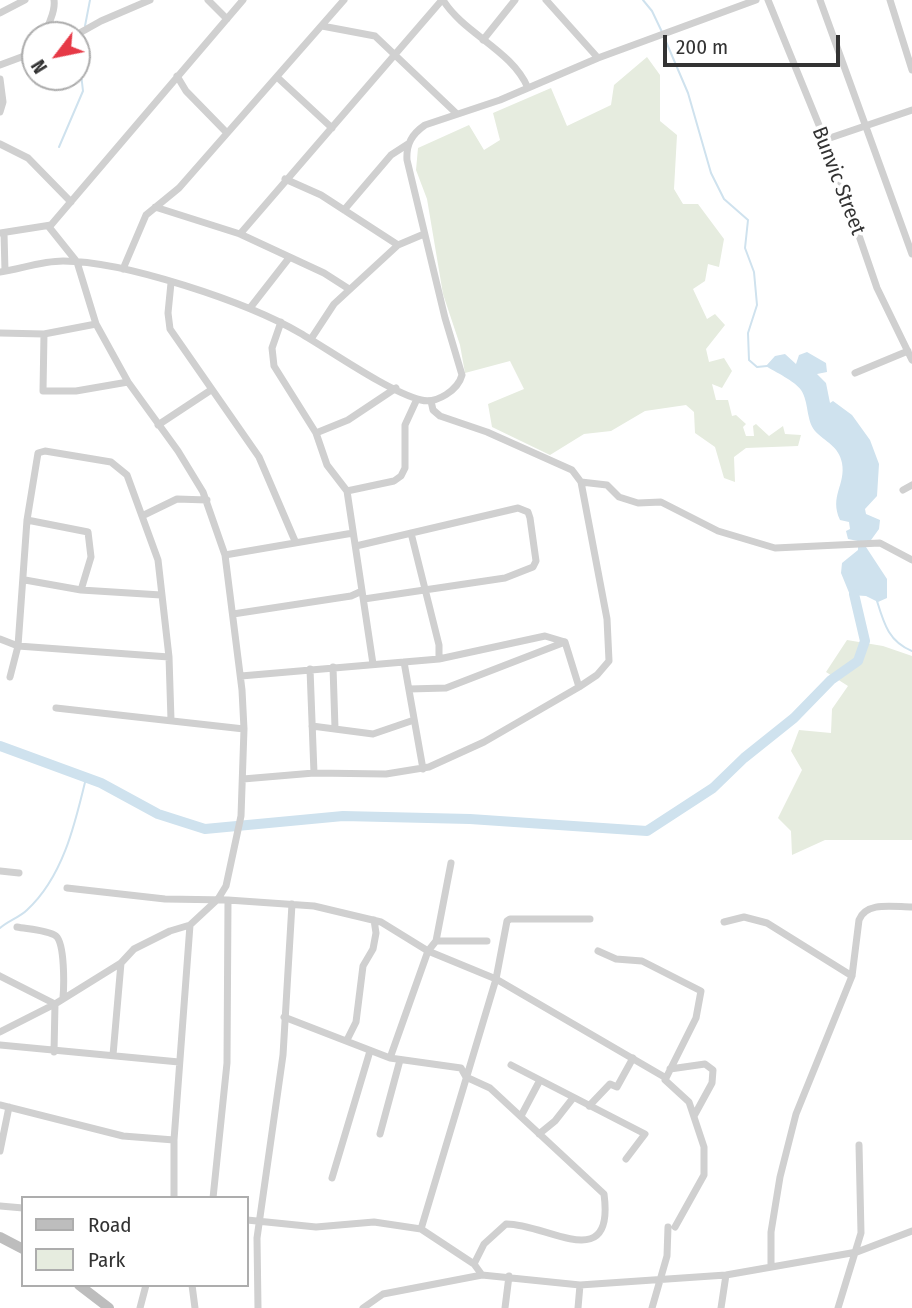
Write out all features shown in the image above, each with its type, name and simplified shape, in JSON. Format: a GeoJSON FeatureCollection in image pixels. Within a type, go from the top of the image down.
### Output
{"type":"FeatureCollection","features":[{"type":"Feature","properties":{"kind":"street"},"geometry":{"type":"LineString","coordinates":[[0,13],[25,0]]}},
{"type":"Feature","properties":{"kind":"street"},"geometry":{"type":"LineString","coordinates":[[49,21],[55,11],[54,0]]}},
{"type":"Feature","properties":{"kind":"street"},"geometry":{"type":"LineString","coordinates":[[91,27],[150,0]]}},
{"type":"Feature","properties":{"kind":"street"},"geometry":{"type":"LineString","coordinates":[[208,0],[227,19]]}},
{"type":"Feature","properties":{"kind":"street"},"geometry":{"type":"LineString","coordinates":[[243,0],[49,227],[2,233],[2,272],[56,261],[123,269],[250,308],[281,322],[417,399],[432,401],[454,388],[462,375],[407,160],[408,144],[415,132],[425,125],[528,88],[598,58],[756,0]]}},
{"type":"Feature","properties":{"kind":"street"},"geometry":{"type":"LineString","coordinates":[[123,269],[141,225],[155,207],[179,188],[344,0]]}},
{"type":"Feature","properties":{"kind":"street"},"geometry":{"type":"LineString","coordinates":[[240,234],[285,178],[332,128],[442,0],[456,19],[521,74],[528,88]]}},
{"type":"Feature","properties":{"kind":"street"},"geometry":{"type":"LineString","coordinates":[[483,40],[514,0]]}},
{"type":"Feature","properties":{"kind":"street"},"geometry":{"type":"LineString","coordinates":[[546,0],[598,58]]}},
{"type":"Feature","properties":{"kind":"street","name":"Bunvic Street"},"geometry":{"type":"LineString","coordinates":[[768,0],[824,140],[877,288],[912,360]]}},
{"type":"Feature","properties":{"kind":"street"},"geometry":{"type":"LineString","coordinates":[[820,0],[864,128],[912,254]]}},
{"type":"Feature","properties":{"kind":"street"},"geometry":{"type":"LineString","coordinates":[[890,0],[912,70]]}},
{"type":"Feature","properties":{"kind":"street"},"geometry":{"type":"LineString","coordinates":[[322,26],[370,33],[396,53],[457,114]]}},
{"type":"Feature","properties":{"kind":"street"},"geometry":{"type":"LineString","coordinates":[[0,65],[21,57]]}},
{"type":"Feature","properties":{"kind":"street"},"geometry":{"type":"LineString","coordinates":[[177,76],[186,91],[227,134]]}},
{"type":"Feature","properties":{"kind":"street"},"geometry":{"type":"LineString","coordinates":[[277,77],[332,128]]}},
{"type":"Feature","properties":{"kind":"street"},"geometry":{"type":"LineString","coordinates":[[0,79],[4,102],[0,112]]}},
{"type":"Feature","properties":{"kind":"street"},"geometry":{"type":"LineString","coordinates":[[824,140],[912,110]]}},
{"type":"Feature","properties":{"kind":"street"},"geometry":{"type":"LineString","coordinates":[[0,144],[28,158],[71,202]]}},
{"type":"Feature","properties":{"kind":"street"},"geometry":{"type":"LineString","coordinates":[[344,210],[391,155],[408,144]]}},
{"type":"Feature","properties":{"kind":"street"},"geometry":{"type":"LineString","coordinates":[[285,178],[344,210],[398,245]]}},
{"type":"Feature","properties":{"kind":"street"},"geometry":{"type":"LineString","coordinates":[[155,207],[240,234],[324,273],[349,289]]}},
{"type":"Feature","properties":{"kind":"street"},"geometry":{"type":"LineString","coordinates":[[0,1032],[55,1004],[121,962],[134,949],[170,931],[190,925],[218,900],[226,886],[241,816],[244,729],[241,676],[225,555],[207,500],[188,466],[128,382],[96,324],[77,262],[49,227]]}},
{"type":"Feature","properties":{"kind":"street"},"geometry":{"type":"LineString","coordinates":[[311,339],[334,304],[349,289],[398,245],[424,234]]}},
{"type":"Feature","properties":{"kind":"street"},"geometry":{"type":"LineString","coordinates":[[250,308],[289,258]]}},
{"type":"Feature","properties":{"kind":"street"},"geometry":{"type":"LineString","coordinates":[[175,285],[169,295],[170,329],[258,457],[295,541]]}},
{"type":"Feature","properties":{"kind":"street"},"geometry":{"type":"LineString","coordinates":[[281,322],[272,348],[274,366],[316,433],[327,465],[347,491],[373,664]]}},
{"type":"Feature","properties":{"kind":"street"},"geometry":{"type":"LineString","coordinates":[[0,333],[44,334],[96,324]]}},
{"type":"Feature","properties":{"kind":"street"},"geometry":{"type":"LineString","coordinates":[[44,334],[43,391],[76,391],[128,382]]}},
{"type":"Feature","properties":{"kind":"street"},"geometry":{"type":"LineString","coordinates":[[855,373],[908,351]]}},
{"type":"Feature","properties":{"kind":"street"},"geometry":{"type":"LineString","coordinates":[[316,433],[348,420],[396,388]]}},
{"type":"Feature","properties":{"kind":"street"},"geometry":{"type":"LineString","coordinates":[[158,425],[211,390]]}},
{"type":"Feature","properties":{"kind":"street"},"geometry":{"type":"LineString","coordinates":[[347,491],[394,481],[401,476],[405,468],[405,425],[417,399]]}},
{"type":"Feature","properties":{"kind":"street"},"geometry":{"type":"LineString","coordinates":[[243,779],[314,773],[378,774],[423,769],[484,742],[579,687],[605,668],[609,661],[611,645],[586,496],[581,482],[572,470],[487,432],[440,416],[433,411],[432,401]]}},
{"type":"Feature","properties":{"kind":"street"},"geometry":{"type":"LineString","coordinates":[[10,677],[18,646],[25,580],[27,520],[38,453],[45,451],[111,462],[127,475],[158,560],[169,657],[170,720]]}},
{"type":"Feature","properties":{"kind":"street"},"geometry":{"type":"LineString","coordinates":[[581,482],[607,485],[620,497],[638,503],[660,502],[718,531],[775,548],[880,542],[912,561]]}},
{"type":"Feature","properties":{"kind":"street"},"geometry":{"type":"LineString","coordinates":[[903,490],[912,485]]}},
{"type":"Feature","properties":{"kind":"street"},"geometry":{"type":"LineString","coordinates":[[144,516],[177,499],[207,500]]}},
{"type":"Feature","properties":{"kind":"street"},"geometry":{"type":"LineString","coordinates":[[233,614],[351,596],[505,578],[533,567],[536,561],[530,517],[528,512],[518,508],[356,546]]}},
{"type":"Feature","properties":{"kind":"street"},"geometry":{"type":"LineString","coordinates":[[27,520],[88,532],[91,557],[80,590]]}},
{"type":"Feature","properties":{"kind":"street"},"geometry":{"type":"LineString","coordinates":[[225,555],[353,533]]}},
{"type":"Feature","properties":{"kind":"street"},"geometry":{"type":"LineString","coordinates":[[411,533],[439,645],[439,659]]}},
{"type":"Feature","properties":{"kind":"street"},"geometry":{"type":"LineString","coordinates":[[25,580],[80,590],[161,595]]}},
{"type":"Feature","properties":{"kind":"street"},"geometry":{"type":"LineString","coordinates":[[241,676],[439,659],[545,636],[565,642]]}},
{"type":"Feature","properties":{"kind":"street"},"geometry":{"type":"LineString","coordinates":[[0,639],[18,646],[169,657]]}},
{"type":"Feature","properties":{"kind":"street"},"geometry":{"type":"LineString","coordinates":[[565,642],[579,687]]}},
{"type":"Feature","properties":{"kind":"street"},"geometry":{"type":"LineString","coordinates":[[408,689],[446,688],[565,642]]}},
{"type":"Feature","properties":{"kind":"street"},"geometry":{"type":"LineString","coordinates":[[404,662],[423,769]]}},
{"type":"Feature","properties":{"kind":"street"},"geometry":{"type":"LineString","coordinates":[[333,667],[335,728]]}},
{"type":"Feature","properties":{"kind":"street"},"geometry":{"type":"LineString","coordinates":[[310,670],[314,773]]}},
{"type":"Feature","properties":{"kind":"street"},"geometry":{"type":"LineString","coordinates":[[56,708],[244,729]]}},
{"type":"Feature","properties":{"kind":"street"},"geometry":{"type":"LineString","coordinates":[[312,726],[373,734],[414,720]]}},
{"type":"Feature","properties":{"kind":"street"},"geometry":{"type":"LineString","coordinates":[[390,1058],[428,951],[436,941],[451,863]]}},
{"type":"Feature","properties":{"kind":"street"},"geometry":{"type":"LineString","coordinates":[[0,871],[19,873]]}},
{"type":"Feature","properties":{"kind":"street"},"geometry":{"type":"LineString","coordinates":[[67,888],[165,899],[292,904],[374,919],[428,951],[496,979],[666,1077]]}},
{"type":"Feature","properties":{"kind":"street"},"geometry":{"type":"LineString","coordinates":[[214,1196],[227,1063],[228,900]]}},
{"type":"Feature","properties":{"kind":"street"},"geometry":{"type":"LineString","coordinates":[[258,1308],[257,1238],[283,1055],[292,904]]}},
{"type":"Feature","properties":{"kind":"street"},"geometry":{"type":"LineString","coordinates":[[771,1265],[775,1196],[796,1114],[852,976],[862,912],[869,908],[912,907]]}},
{"type":"Feature","properties":{"kind":"street"},"geometry":{"type":"LineString","coordinates":[[724,922],[744,917],[766,923],[852,976]]}},
{"type":"Feature","properties":{"kind":"street"},"geometry":{"type":"LineString","coordinates":[[347,1040],[356,1022],[363,966],[373,949],[376,933],[374,919]]}},
{"type":"Feature","properties":{"kind":"street"},"geometry":{"type":"LineString","coordinates":[[421,1229],[496,979],[510,919],[590,919]]}},
{"type":"Feature","properties":{"kind":"street"},"geometry":{"type":"LineString","coordinates":[[174,1196],[174,1140],[190,925]]}},
{"type":"Feature","properties":{"kind":"street"},"geometry":{"type":"LineString","coordinates":[[17,927],[56,936],[65,973],[64,998]]}},
{"type":"Feature","properties":{"kind":"street"},"geometry":{"type":"LineString","coordinates":[[436,941],[487,941]]}},
{"type":"Feature","properties":{"kind":"street"},"geometry":{"type":"LineString","coordinates":[[597,951],[616,959],[642,961],[701,992],[696,1017],[666,1077],[667,1084],[689,1102],[704,1147],[704,1175],[672,1227],[652,1308]]}},
{"type":"Feature","properties":{"kind":"street"},"geometry":{"type":"LineString","coordinates":[[113,1055],[121,962]]}},
{"type":"Feature","properties":{"kind":"street"},"geometry":{"type":"LineString","coordinates":[[0,976],[55,1004]]}},
{"type":"Feature","properties":{"kind":"street"},"geometry":{"type":"LineString","coordinates":[[54,1052],[55,1004]]}},
{"type":"Feature","properties":{"kind":"street"},"geometry":{"type":"LineString","coordinates":[[284,1017],[390,1058],[456,1066],[464,1071],[466,1077],[490,1088],[600,1188],[604,1199],[604,1228],[600,1234],[590,1239],[564,1238],[506,1224],[484,1244],[474,1264]]}},
{"type":"Feature","properties":{"kind":"street"},"geometry":{"type":"LineString","coordinates":[[0,1045],[179,1062]]}},
{"type":"Feature","properties":{"kind":"street"},"geometry":{"type":"LineString","coordinates":[[331,1178],[370,1051]]}},
{"type":"Feature","properties":{"kind":"street"},"geometry":{"type":"LineString","coordinates":[[589,1105],[610,1084],[617,1087],[633,1058]]}},
{"type":"Feature","properties":{"kind":"street"},"geometry":{"type":"LineString","coordinates":[[380,1134],[400,1060]]}},
{"type":"Feature","properties":{"kind":"street"},"geometry":{"type":"LineString","coordinates":[[670,1069],[705,1064],[713,1070],[712,1083],[693,1118]]}},
{"type":"Feature","properties":{"kind":"street"},"geometry":{"type":"LineString","coordinates":[[511,1065],[645,1135],[626,1159]]}},
{"type":"Feature","properties":{"kind":"street"},"geometry":{"type":"LineString","coordinates":[[522,1116],[540,1080]]}},
{"type":"Feature","properties":{"kind":"street"},"geometry":{"type":"LineString","coordinates":[[539,1134],[558,1118],[573,1098]]}},
{"type":"Feature","properties":{"kind":"street"},"geometry":{"type":"LineString","coordinates":[[0,1151],[4,1106],[123,1136],[174,1140]]}},
{"type":"Feature","properties":{"kind":"street"},"geometry":{"type":"LineString","coordinates":[[838,1308],[844,1283],[857,1252],[862,1222],[857,1161],[859,1145]]}},
{"type":"Feature","properties":{"kind":"street"},"geometry":{"type":"LineString","coordinates":[[0,1206],[21,1208]]}},
{"type":"Feature","properties":{"kind":"street"},"geometry":{"type":"LineString","coordinates":[[248,1220],[316,1227],[374,1222],[421,1229],[474,1264],[482,1275]]}},
{"type":"Feature","properties":{"kind":"street"},"geometry":{"type":"LineString","coordinates":[[363,1308],[383,1293],[482,1275],[580,1285],[726,1275],[857,1252],[912,1231]]}},
{"type":"Feature","properties":{"kind":"street"},"geometry":{"type":"LineString","coordinates":[[0,1237],[21,1248]]}},
{"type":"Feature","properties":{"kind":"street"},"geometry":{"type":"LineString","coordinates":[[721,1308],[726,1275]]}},
{"type":"Feature","properties":{"kind":"street"},"geometry":{"type":"LineString","coordinates":[[505,1308],[509,1276]]}},
{"type":"Feature","properties":{"kind":"street"},"geometry":{"type":"LineString","coordinates":[[578,1308],[580,1285]]}},
{"type":"Feature","properties":{"kind":"street"},"geometry":{"type":"LineString","coordinates":[[82,1287],[109,1308]]}},
{"type":"Feature","properties":{"kind":"street"},"geometry":{"type":"LineString","coordinates":[[139,1308],[145,1287]]}},
{"type":"Feature","properties":{"kind":"street"},"geometry":{"type":"LineString","coordinates":[[192,1287],[195,1308]]}},
{"type":"Feature","properties":{"kind":"green space"},"geometry":{"type":"Polygon","coordinates":[[[647,57],[660,75],[660,121],[677,135],[674,189],[683,204],[698,204],[724,239],[719,267],[708,264],[705,281],[693,289],[707,319],[715,314],[725,325],[706,349],[709,362],[724,358],[732,371],[722,388],[712,384],[716,400],[728,400],[732,416],[736,415],[746,424],[743,427],[746,436],[754,436],[753,426],[756,424],[769,436],[783,426],[785,434],[801,435],[798,446],[746,448],[734,457],[735,482],[724,478],[715,447],[695,433],[694,412],[686,405],[645,411],[611,431],[584,434],[550,455],[492,427],[488,404],[524,389],[510,361],[465,373],[460,345],[443,294],[427,199],[416,170],[418,148],[469,125],[484,150],[500,140],[493,113],[551,88],[567,126],[611,105],[614,85],[647,57]]]}},
{"type":"Feature","properties":{"kind":"green space"},"geometry":{"type":"Polygon","coordinates":[[[847,640],[883,646],[912,656],[912,840],[825,840],[792,855],[791,831],[778,818],[802,770],[791,751],[799,730],[831,733],[832,709],[848,686],[826,672],[847,640]]]}},
{"type":"Feature","properties":{"kind":"water"},"geometry":{"type":"Polygon","coordinates":[[[807,352],[826,363],[827,372],[817,374],[826,383],[830,403],[833,401],[852,415],[870,440],[879,464],[877,496],[865,509],[866,514],[880,520],[879,529],[866,547],[887,579],[887,598],[878,602],[866,596],[850,595],[841,573],[842,563],[858,550],[858,541],[848,539],[846,531],[850,529],[849,522],[840,520],[837,512],[837,497],[843,471],[840,457],[835,448],[812,427],[801,390],[766,366],[775,356],[785,354],[796,364],[799,355],[807,352]]]}},
{"type":"Feature","properties":{"kind":"waterway"},"geometry":{"type":"LineString","coordinates":[[86,21],[90,0]]}},
{"type":"Feature","properties":{"kind":"waterway"},"geometry":{"type":"LineString","coordinates":[[643,0],[652,11],[662,32]]}},
{"type":"Feature","properties":{"kind":"waterway"},"geometry":{"type":"LineString","coordinates":[[664,37],[688,93],[711,173],[724,199],[748,220],[745,248],[754,272],[757,305],[748,333],[749,360],[757,367],[767,366]]}},
{"type":"Feature","properties":{"kind":"waterway"},"geometry":{"type":"LineString","coordinates":[[59,147],[83,91]]}},
{"type":"Feature","properties":{"kind":"waterway"},"geometry":{"type":"LineString","coordinates":[[0,746],[101,783],[158,814],[205,829],[343,816],[470,819],[647,831],[713,788],[744,758],[794,718],[831,680],[858,661],[865,641],[854,594]]}},
{"type":"Feature","properties":{"kind":"waterway"},"geometry":{"type":"LineString","coordinates":[[877,601],[885,625],[893,637],[912,651]]}},
{"type":"Feature","properties":{"kind":"waterway"},"geometry":{"type":"LineString","coordinates":[[0,928],[27,910],[50,882],[66,849],[86,778]]}}]}
